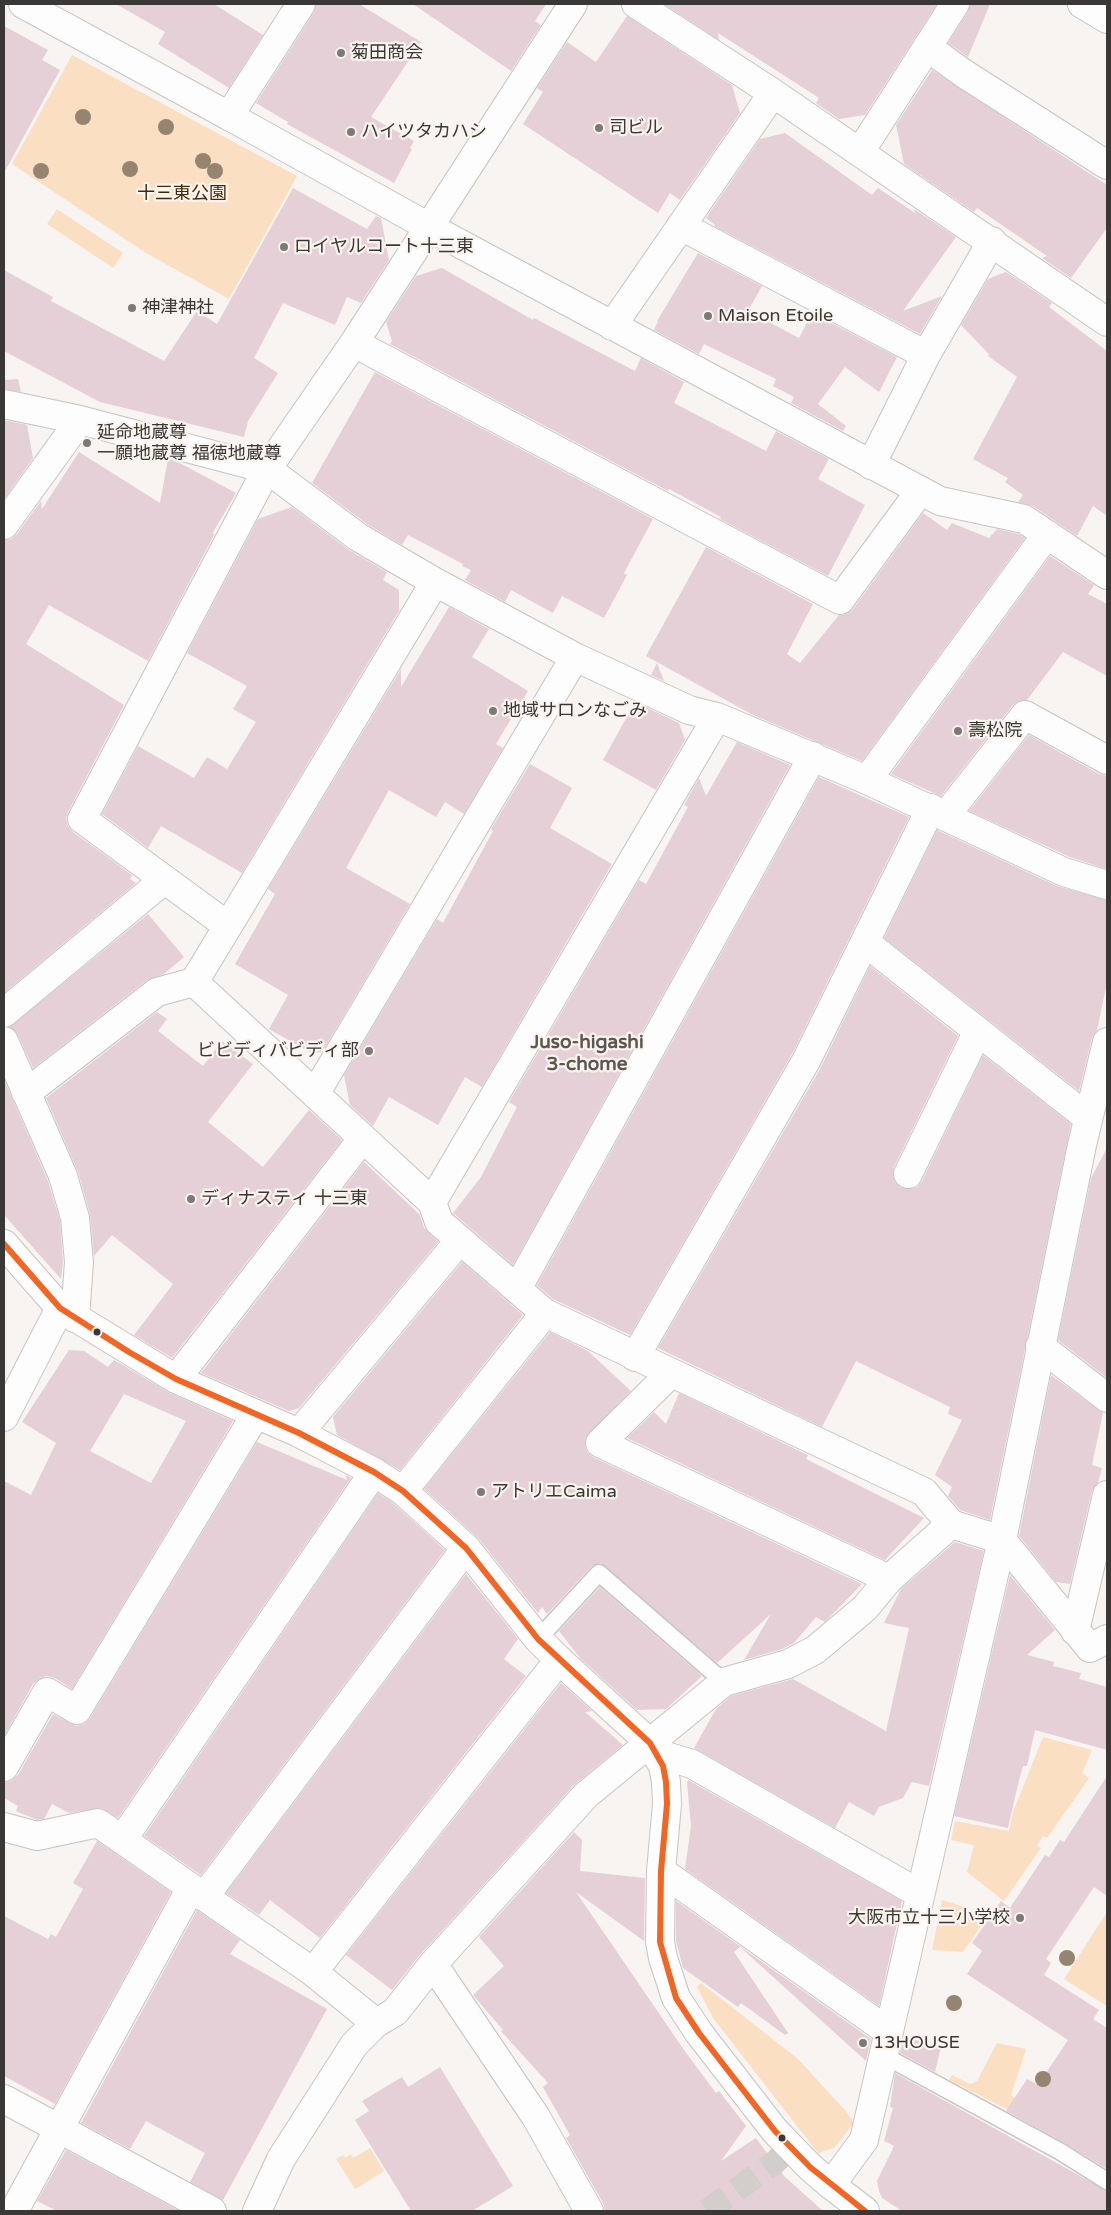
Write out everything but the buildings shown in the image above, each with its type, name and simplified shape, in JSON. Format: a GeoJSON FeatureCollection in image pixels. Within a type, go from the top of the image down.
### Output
{"type":"FeatureCollection","features":[{"type":"Feature","properties":{"kind":"street"},"geometry":{"type":"LineString","coordinates":[[24,4],[429,227],[920,491],[940,501],[1024,519],[1107,575]]}},
{"type":"Feature","properties":{"kind":"street"},"geometry":{"type":"LineString","coordinates":[[229,116],[301,4]]}},
{"type":"Feature","properties":{"kind":"street"},"geometry":{"type":"LineString","coordinates":[[228,926],[82,819],[267,468],[354,343],[573,4]]}},
{"type":"Feature","properties":{"kind":"street"},"geometry":{"type":"LineString","coordinates":[[636,4],[773,92],[1107,322]]}},
{"type":"Feature","properties":{"kind":"street"},"geometry":{"type":"LineString","coordinates":[[860,152],[955,4]]}},
{"type":"Feature","properties":{"kind":"street"},"geometry":{"type":"LineString","coordinates":[[1082,4],[1107,19]]}},
{"type":"Feature","properties":{"kind":"street"},"geometry":{"type":"LineString","coordinates":[[927,47],[963,73],[1107,165]]}},
{"type":"Feature","properties":{"kind":"street"},"geometry":{"type":"LineString","coordinates":[[612,326],[773,92]]}},
{"type":"Feature","properties":{"kind":"street"},"geometry":{"type":"LineString","coordinates":[[681,226],[926,355]]}},
{"type":"Feature","properties":{"kind":"street"},"geometry":{"type":"LineString","coordinates":[[872,465],[926,355],[992,241]]}},
{"type":"Feature","properties":{"kind":"street"},"geometry":{"type":"LineString","coordinates":[[354,343],[840,600],[920,491]]}},
{"type":"Feature","properties":{"kind":"street"},"geometry":{"type":"LineString","coordinates":[[4,404],[80,420],[267,468],[358,537],[435,582],[575,657],[690,710],[717,717],[813,756],[938,812],[1064,872],[1107,885]]}},
{"type":"Feature","properties":{"kind":"street"},"geometry":{"type":"LineString","coordinates":[[4,525],[80,420]]}},
{"type":"Feature","properties":{"kind":"street"},"geometry":{"type":"LineString","coordinates":[[867,780],[1047,534]]}},
{"type":"Feature","properties":{"kind":"street"},"geometry":{"type":"LineString","coordinates":[[26,1093],[156,992],[194,982],[435,582]]}},
{"type":"Feature","properties":{"kind":"street"},"geometry":{"type":"LineString","coordinates":[[315,1094],[575,657]]}},
{"type":"Feature","properties":{"kind":"street"},"geometry":{"type":"LineString","coordinates":[[635,1356],[806,1061],[866,943],[938,812],[1024,715],[1107,760]]}},
{"type":"Feature","properties":{"kind":"street"},"geometry":{"type":"LineString","coordinates":[[432,1202],[717,717]]}},
{"type":"Feature","properties":{"kind":"street"},"geometry":{"type":"LineString","coordinates":[[517,1289],[813,756]]}},
{"type":"Feature","properties":{"kind":"street"},"geometry":{"type":"LineString","coordinates":[[4,1013],[164,880]]}},
{"type":"Feature","properties":{"kind":"street"},"geometry":{"type":"LineString","coordinates":[[866,943],[1088,1118]]}},
{"type":"Feature","properties":{"kind":"street"},"geometry":{"type":"LineString","coordinates":[[194,982],[432,1202],[439,1222],[545,1313],[670,1374],[924,1492],[951,1524],[1002,1540],[1090,1648],[1107,1639]]}},
{"type":"Feature","properties":{"kind":"street"},"geometry":{"type":"LineString","coordinates":[[908,1174],[978,1031]]}},
{"type":"Feature","properties":{"kind":"street"},"geometry":{"type":"LineString","coordinates":[[4,1041],[63,1176],[74,1218],[79,1262],[68,1313],[4,1417]]}},
{"type":"Feature","properties":{"kind":"street"},"geometry":{"type":"LineString","coordinates":[[831,2185],[864,2140],[1002,1540],[1040,1346],[1088,1118],[1107,1042]]}},
{"type":"Feature","properties":{"kind":"street"},"geometry":{"type":"LineString","coordinates":[[176,1379],[362,1138]]}},
{"type":"Feature","properties":{"kind":"street"},"geometry":{"type":"LineString","coordinates":[[298,1433],[460,1240]]}},
{"type":"Feature","properties":{"kind":"street"},"geometry":{"type":"LineString","coordinates":[[4,1244],[68,1313],[176,1379],[298,1433],[374,1472],[404,1491],[466,1548],[538,1639],[653,1748],[692,1764],[920,1894]]}},
{"type":"Feature","properties":{"kind":"street"},"geometry":{"type":"LineString","coordinates":[[404,1491],[545,1313]]}},
{"type":"Feature","properties":{"kind":"street"},"geometry":{"type":"LineString","coordinates":[[1040,1346],[1107,1398]]}},
{"type":"Feature","properties":{"kind":"street"},"geometry":{"type":"LineString","coordinates":[[670,1374],[600,1443],[889,1580]]}},
{"type":"Feature","properties":{"kind":"street"},"geometry":{"type":"LineString","coordinates":[[4,1767],[47,1692],[77,1710],[256,1414]]}},
{"type":"Feature","properties":{"kind":"street"},"geometry":{"type":"LineString","coordinates":[[122,1840],[374,1472]]}},
{"type":"Feature","properties":{"kind":"street"},"geometry":{"type":"LineString","coordinates":[[1075,1631],[1107,1495]]}},
{"type":"Feature","properties":{"kind":"street"},"geometry":{"type":"LineString","coordinates":[[257,2211],[281,2159],[354,2045],[376,2023],[395,2012],[433,1964],[586,1795],[653,1748],[724,1682],[788,1664],[814,1650],[865,1608],[889,1580],[951,1524]]}},
{"type":"Feature","properties":{"kind":"street"},"geometry":{"type":"LineString","coordinates":[[14,2211],[58,2128],[198,1892],[466,1548]]}},
{"type":"Feature","properties":{"kind":"street"},"geometry":{"type":"LineString","coordinates":[[314,1972],[559,1660]]}},
{"type":"Feature","properties":{"kind":"street"},"geometry":{"type":"LineString","coordinates":[[653,1748],[666,1782],[667,1804],[660,1871],[660,1942],[662,1958],[676,1998],[699,2033],[775,2131],[810,2167],[857,2209]]}},
{"type":"Feature","properties":{"kind":"street"},"geometry":{"type":"LineString","coordinates":[[5,1832],[38,1836],[98,1823],[314,1972],[376,2023]]}},
{"type":"Feature","properties":{"kind":"street"},"geometry":{"type":"LineString","coordinates":[[660,1871],[886,2044]]}},
{"type":"Feature","properties":{"kind":"street"},"geometry":{"type":"LineString","coordinates":[[433,1964],[536,2117],[589,2211]]}},
{"type":"Feature","properties":{"kind":"street"},"geometry":{"type":"LineString","coordinates":[[4,2099],[212,2211]]}},
{"type":"Feature","properties":{"kind":"lane"},"geometry":{"type":"LineString","coordinates":[[538,1639],[599,1573],[724,1682]]}},
{"type":"Feature","properties":{"kind":"lane"},"geometry":{"type":"LineString","coordinates":[[886,2044],[1107,2180]]}},
{"type":"Feature","properties":{"kind":"green space","name":"十三東公園"},"geometry":{"type":"Polygon","coordinates":[[[72,55],[297,176],[229,299],[146,253],[12,164],[72,55]]]}},
{"type":"Feature","properties":{"kind":"green space"},"geometry":{"type":"Polygon","coordinates":[[[57,209],[123,253],[113,268],[47,224],[57,209]]]}},
{"type":"Feature","properties":{"kind":"green space"},"geometry":{"type":"Polygon","coordinates":[[[1043,1737],[1092,1750],[1082,1773],[1089,1778],[1047,1838],[1043,1836],[1037,1845],[1041,1848],[1004,1901],[967,1872],[974,1845],[951,1840],[955,1821],[1009,1831],[1013,1812],[1043,1737]]]}},
{"type":"Feature","properties":{"kind":"green space"},"geometry":{"type":"Polygon","coordinates":[[[942,1900],[965,1907],[983,1923],[963,1952],[932,1950],[942,1900]]]}},
{"type":"Feature","properties":{"kind":"green space"},"geometry":{"type":"Polygon","coordinates":[[[1107,1912],[1107,2006],[1064,1979],[1107,1912]]]}},
{"type":"Feature","properties":{"kind":"green space"},"geometry":{"type":"Polygon","coordinates":[[[701,1983],[797,2058],[845,2110],[854,2123],[834,2148],[818,2153],[713,2018],[697,1987],[701,1983]]]}},
{"type":"Feature","properties":{"kind":"green space"},"geometry":{"type":"Polygon","coordinates":[[[997,2043],[1026,2049],[1011,2095],[1023,2104],[1029,2120],[949,2080],[952,2075],[970,2084],[977,2081],[997,2043]]]}},
{"type":"Feature","properties":{"kind":"green space"},"geometry":{"type":"Polygon","coordinates":[[[370,2148],[384,2171],[355,2189],[336,2159],[343,2155],[345,2158],[351,2154],[353,2158],[370,2148]]]}},
{"type":"Feature","properties":{"kind":"tunnel"},"geometry":{"type":"LineString","coordinates":[[707,2211],[774,2163],[790,2148]]}},
{"type":"Feature","properties":{"kind":"transit line"},"geometry":{"type":"LineString","coordinates":[[4,1244],[60,1308],[129,1352],[176,1379],[299,1433],[374,1472],[403,1491],[466,1548],[538,1639],[650,1743],[663,1766],[666,1782],[667,1804],[661,1871],[660,1942],[676,1998],[699,2033],[775,2131],[810,2167],[865,2211]]}},
{"type":"Feature","properties":{"kind":"place","name":"菊田商会"},"geometry":{"type":"Point","coordinates":[341,53]}},
{"type":"Feature","properties":{"kind":"place","name":"司ビル"},"geometry":{"type":"Point","coordinates":[599,128]}},
{"type":"Feature","properties":{"kind":"place","name":"ハイツタカハシ"},"geometry":{"type":"Point","coordinates":[351,132]}},
{"type":"Feature","properties":{"kind":"place","name":"ロイヤルコート十三東"},"geometry":{"type":"Point","coordinates":[284,247]}},
{"type":"Feature","properties":{"kind":"place","name":"神津神社"},"geometry":{"type":"Point","coordinates":[132,308]}},
{"type":"Feature","properties":{"kind":"place","name":"Maison Etoile"},"geometry":{"type":"Point","coordinates":[708,316]}},
{"type":"Feature","properties":{"kind":"place","name":"延命地蔵尊 一願地蔵尊 福徳地蔵尊"},"geometry":{"type":"Point","coordinates":[87,443]}},
{"type":"Feature","properties":{"kind":"place","name":"地域サロンなごみ"},"geometry":{"type":"Point","coordinates":[493,711]}},
{"type":"Feature","properties":{"kind":"place","name":"壽松院"},"geometry":{"type":"Point","coordinates":[958,731]}},
{"type":"Feature","properties":{"kind":"place","name":"ビビディバビディ部"},"geometry":{"type":"Point","coordinates":[369,1051]}},
{"type":"Feature","properties":{"kind":"place","name":"ディナスティ 十三東"},"geometry":{"type":"Point","coordinates":[191,1199]}},
{"type":"Feature","properties":{"kind":"place","name":"アトリエCaima"},"geometry":{"type":"Point","coordinates":[481,1492]}},
{"type":"Feature","properties":{"kind":"place","name":"大阪市立十三小学校"},"geometry":{"type":"Point","coordinates":[1020,1918]}},
{"type":"Feature","properties":{"kind":"place","name":"13HOUSE"},"geometry":{"type":"Point","coordinates":[863,2043]}},
{"type":"Feature","properties":{"kind":"district","name":"Juso-higashi 3-chome"},"geometry":{"type":"Point","coordinates":[587,1054]}}]}
